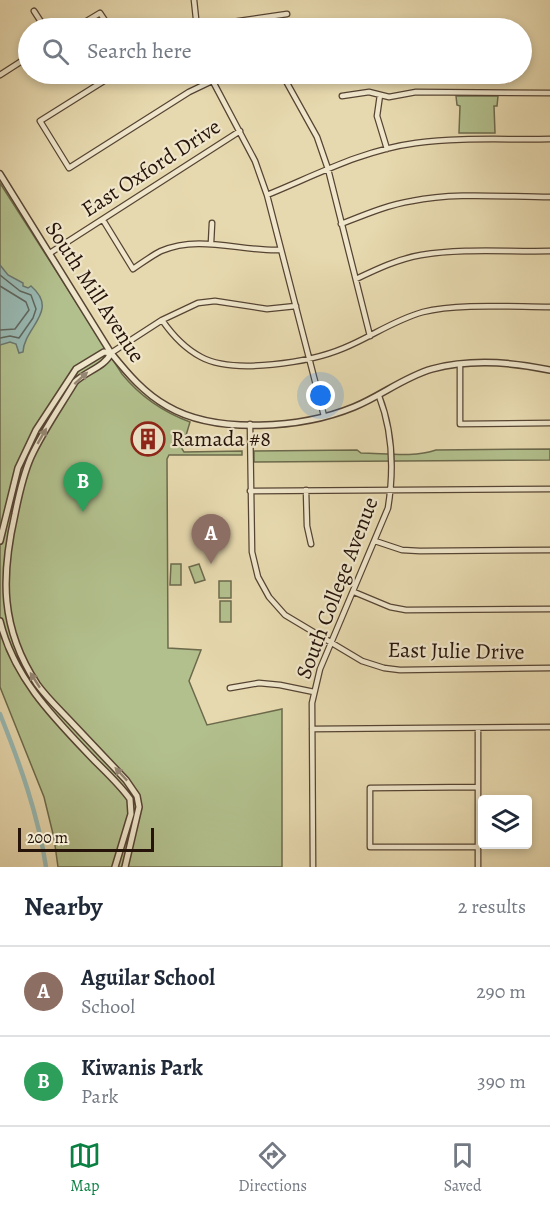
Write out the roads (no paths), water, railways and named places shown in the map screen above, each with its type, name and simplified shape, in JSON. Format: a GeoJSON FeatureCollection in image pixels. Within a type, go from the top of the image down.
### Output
{"type":"FeatureCollection","features":[{"type":"Feature","properties":{"kind":"street"},"geometry":{"type":"LineString","coordinates":[[194,0],[195,18]]}},
{"type":"Feature","properties":{"kind":"street"},"geometry":{"type":"LineString","coordinates":[[34,11],[39,18]]}},
{"type":"Feature","properties":{"kind":"street"},"geometry":{"type":"LineString","coordinates":[[92,18],[100,13],[103,18]]}},
{"type":"Feature","properties":{"kind":"street"},"geometry":{"type":"LineString","coordinates":[[265,18],[287,14]]}},
{"type":"Feature","properties":{"kind":"street"},"geometry":{"type":"LineString","coordinates":[[0,75],[18,63]]}},
{"type":"Feature","properties":{"kind":"street"},"geometry":{"type":"LineString","coordinates":[[99,84],[40,121],[69,168],[189,92],[206,84]]}},
{"type":"Feature","properties":{"kind":"street"},"geometry":{"type":"LineString","coordinates":[[214,84],[255,161],[267,195],[324,416]]}},
{"type":"Feature","properties":{"kind":"street"},"geometry":{"type":"LineString","coordinates":[[288,84],[317,137],[328,169],[370,336]]}},
{"type":"Feature","properties":{"kind":"street"},"geometry":{"type":"LineString","coordinates":[[342,96],[369,92],[389,97],[416,92],[550,93]]}},
{"type":"Feature","properties":{"kind":"street"},"geometry":{"type":"LineString","coordinates":[[380,95],[377,116],[387,149]]}},
{"type":"Feature","properties":{"kind":"street","name":"East Oxford Drive"},"geometry":{"type":"LineString","coordinates":[[50,253],[240,131]]}},
{"type":"Feature","properties":{"kind":"street"},"geometry":{"type":"LineString","coordinates":[[267,195],[361,156],[415,143],[452,140],[550,139]]}},
{"type":"Feature","properties":{"kind":"street","name":"South Mill Avenue"},"geometry":{"type":"LineString","coordinates":[[0,174],[111,353],[138,385],[167,406],[202,420],[250,424],[301,422],[352,408],[379,396],[407,379],[431,370],[460,364],[526,365],[550,370]]}},
{"type":"Feature","properties":{"kind":"street"},"geometry":{"type":"LineString","coordinates":[[341,224],[382,208],[441,197],[550,197]]}},
{"type":"Feature","properties":{"kind":"street"},"geometry":{"type":"LineString","coordinates":[[103,220],[134,269],[160,252],[182,244],[211,243],[260,251],[281,250]]}},
{"type":"Feature","properties":{"kind":"street"},"geometry":{"type":"LineString","coordinates":[[211,243],[212,223]]}},
{"type":"Feature","properties":{"kind":"street"},"geometry":{"type":"LineString","coordinates":[[356,279],[389,264],[420,255],[454,252],[550,251]]}},
{"type":"Feature","properties":{"kind":"street"},"geometry":{"type":"LineString","coordinates":[[125,867],[139,813],[137,796],[126,780],[46,695],[29,671],[15,640],[5,603],[6,556],[23,479],[32,455],[75,382],[109,359],[111,353],[162,320],[185,307],[198,303],[215,302],[267,309],[296,306]]}},
{"type":"Feature","properties":{"kind":"street"},"geometry":{"type":"LineString","coordinates":[[162,320],[173,337],[204,359],[237,364],[309,360],[344,348],[405,318],[442,308],[550,307]]}},
{"type":"Feature","properties":{"kind":"street"},"geometry":{"type":"LineString","coordinates":[[0,541],[14,481],[24,452],[36,430],[72,373],[104,352],[111,353]]}},
{"type":"Feature","properties":{"kind":"street"},"geometry":{"type":"LineString","coordinates":[[93,359],[98,366]]}},
{"type":"Feature","properties":{"kind":"street"},"geometry":{"type":"LineString","coordinates":[[460,364],[460,424],[550,423]]}},
{"type":"Feature","properties":{"kind":"street","name":"South College Avenue"},"geometry":{"type":"LineString","coordinates":[[313,867],[314,692],[320,669],[388,508],[391,490],[390,437],[386,415],[379,396]]}},
{"type":"Feature","properties":{"kind":"street","name":"East Julie Drive"},"geometry":{"type":"LineString","coordinates":[[250,424],[250,536],[258,577],[269,597],[285,615],[362,661],[384,668],[400,670],[550,668]]}},
{"type":"Feature","properties":{"kind":"street"},"geometry":{"type":"LineString","coordinates":[[24,452],[32,455]]}},
{"type":"Feature","properties":{"kind":"street"},"geometry":{"type":"LineString","coordinates":[[250,491],[550,489]]}},
{"type":"Feature","properties":{"kind":"street"},"geometry":{"type":"LineString","coordinates":[[306,490],[310,544]]}},
{"type":"Feature","properties":{"kind":"street"},"geometry":{"type":"LineString","coordinates":[[375,541],[402,549],[420,551],[550,550]]}},
{"type":"Feature","properties":{"kind":"street"},"geometry":{"type":"LineString","coordinates":[[354,592],[390,608],[406,610],[550,609]]}},
{"type":"Feature","properties":{"kind":"street"},"geometry":{"type":"LineString","coordinates":[[0,621],[16,666],[37,698],[130,799],[131,814],[115,867]]}},
{"type":"Feature","properties":{"kind":"street"},"geometry":{"type":"LineString","coordinates":[[230,688],[259,683],[314,692]]}},
{"type":"Feature","properties":{"kind":"street"},"geometry":{"type":"LineString","coordinates":[[66,730],[73,724]]}},
{"type":"Feature","properties":{"kind":"street"},"geometry":{"type":"LineString","coordinates":[[478,728],[478,795]]}},
{"type":"Feature","properties":{"kind":"street"},"geometry":{"type":"LineString","coordinates":[[312,729],[550,728]]}},
{"type":"Feature","properties":{"kind":"street"},"geometry":{"type":"LineString","coordinates":[[478,787],[370,788],[370,847],[478,847]]}},
{"type":"Feature","properties":{"kind":"street"},"geometry":{"type":"LineString","coordinates":[[124,838],[132,840]]}},
{"type":"Feature","properties":{"kind":"street"},"geometry":{"type":"LineString","coordinates":[[478,849],[478,867]]}},
{"type":"Feature","properties":{"kind":"water"},"geometry":{"type":"Polygon","coordinates":[[[0,265],[8,275],[23,283],[23,286],[28,288],[31,286],[39,295],[42,303],[38,319],[25,343],[23,352],[19,353],[16,344],[10,342],[0,345],[0,265]]]}},
{"type":"Feature","properties":{"kind":"waterway"},"geometry":{"type":"LineString","coordinates":[[0,714],[28,789],[46,867]]}},
{"type":"Feature","properties":{"kind":"place","name":"Ramada #8"},"geometry":{"type":"Point","coordinates":[148,439]}},
{"type":"Feature","properties":{"kind":"place","name":"Kiwanis Park"},"geometry":{"type":"Point","coordinates":[83,512]}},
{"type":"Feature","properties":{"kind":"place","name":"Aguilar School"},"geometry":{"type":"Point","coordinates":[211,564]}}]}
